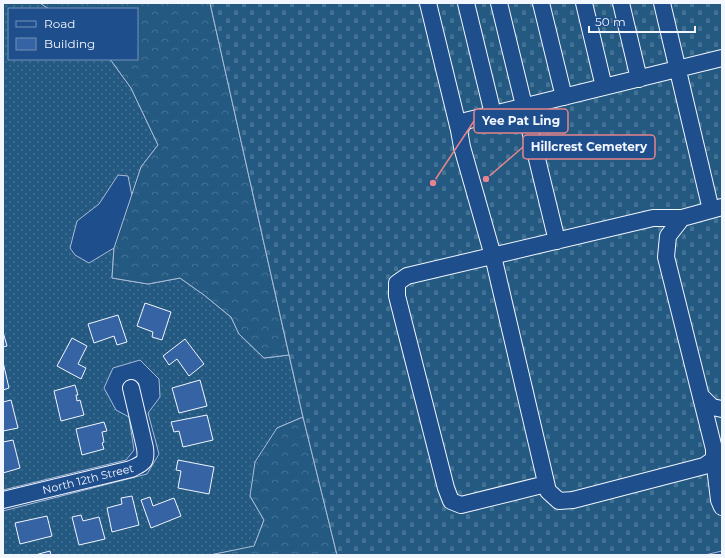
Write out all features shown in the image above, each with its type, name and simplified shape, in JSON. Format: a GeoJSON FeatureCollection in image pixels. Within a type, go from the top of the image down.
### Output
{"type":"FeatureCollection","features":[{"type":"Feature","properties":{"kind":"street"},"geometry":{"type":"LineString","coordinates":[[428,3],[462,147],[493,256],[548,492],[559,501],[573,500],[704,466],[717,461]]}},
{"type":"Feature","properties":{"kind":"street"},"geometry":{"type":"LineString","coordinates":[[466,3],[493,114]]}},
{"type":"Feature","properties":{"kind":"street"},"geometry":{"type":"LineString","coordinates":[[499,3],[556,241]]}},
{"type":"Feature","properties":{"kind":"street"},"geometry":{"type":"LineString","coordinates":[[541,3],[564,97]]}},
{"type":"Feature","properties":{"kind":"street"},"geometry":{"type":"LineString","coordinates":[[584,3],[604,87]]}},
{"type":"Feature","properties":{"kind":"street"},"geometry":{"type":"LineString","coordinates":[[621,3],[639,78]]}},
{"type":"Feature","properties":{"kind":"street"},"geometry":{"type":"LineString","coordinates":[[546,484],[460,505],[451,501],[446,488],[397,296],[397,283],[407,276],[653,218],[682,218],[716,208],[678,69],[662,3]]}},
{"type":"Feature","properties":{"kind":"street"},"geometry":{"type":"LineString","coordinates":[[459,130],[465,121],[722,58]]}},
{"type":"Feature","properties":{"kind":"street"},"geometry":{"type":"LineString","coordinates":[[682,218],[668,236],[666,257],[717,461],[719,500],[722,507]]}},
{"type":"Feature","properties":{"kind":"street","name":"North 12th Street"},"geometry":{"type":"LineString","coordinates":[[3,500],[131,469],[143,464],[146,458],[131,388]]}},
{"type":"Feature","properties":{"kind":"street"},"geometry":{"type":"LineString","coordinates":[[701,396],[712,407],[722,409]]}},
{"type":"Feature","properties":{"kind":"green space"},"geometry":{"type":"Polygon","coordinates":[[[3,3],[40,3],[48,8],[8,8],[8,60],[111,60],[131,88],[158,145],[141,167],[132,196],[128,176],[118,175],[99,204],[77,221],[70,248],[75,255],[89,263],[114,248],[112,278],[148,284],[180,278],[231,317],[239,334],[264,358],[289,355],[303,417],[277,428],[250,496],[264,520],[254,547],[210,555],[3,555],[3,511],[147,474],[159,454],[148,413],[160,397],[159,379],[140,360],[113,368],[104,388],[116,410],[129,417],[134,450],[126,460],[3,490],[3,3]]]}},
{"type":"Feature","properties":{"kind":"green space"},"geometry":{"type":"Polygon","coordinates":[[[40,3],[210,3],[289,355],[264,358],[239,334],[231,317],[180,278],[148,284],[112,278],[114,248],[141,167],[158,145],[131,88],[111,60],[138,60],[138,8],[48,8],[40,3]]]}},
{"type":"Feature","properties":{"kind":"green space"},"geometry":{"type":"Polygon","coordinates":[[[210,3],[722,3],[722,551],[705,555],[337,555],[303,417],[210,3]]]}},
{"type":"Feature","properties":{"kind":"green space"},"geometry":{"type":"Polygon","coordinates":[[[303,417],[337,555],[210,555],[254,546],[264,520],[250,496],[255,462],[277,428],[303,417]]]}},
{"type":"Feature","properties":{"kind":"building"},"geometry":{"type":"Polygon","coordinates":[[[145,303],[171,312],[162,340],[152,337],[153,332],[137,326],[145,303]]]}},
{"type":"Feature","properties":{"kind":"building"},"geometry":{"type":"Polygon","coordinates":[[[118,315],[127,342],[117,345],[114,336],[94,343],[88,324],[118,315]]]}},
{"type":"Feature","properties":{"kind":"building"},"geometry":{"type":"Polygon","coordinates":[[[3,332],[7,346],[3,347],[3,332]]]}},
{"type":"Feature","properties":{"kind":"building"},"geometry":{"type":"Polygon","coordinates":[[[72,338],[87,346],[78,364],[86,368],[81,379],[57,366],[72,338]]]}},
{"type":"Feature","properties":{"kind":"building"},"geometry":{"type":"Polygon","coordinates":[[[185,339],[204,364],[189,376],[177,359],[169,365],[163,356],[185,339]]]}},
{"type":"Feature","properties":{"kind":"building"},"geometry":{"type":"Polygon","coordinates":[[[3,362],[9,388],[3,390],[3,362]]]}},
{"type":"Feature","properties":{"kind":"building"},"geometry":{"type":"Polygon","coordinates":[[[200,380],[207,406],[179,413],[172,388],[200,380]]]}},
{"type":"Feature","properties":{"kind":"building"},"geometry":{"type":"Polygon","coordinates":[[[75,385],[78,395],[76,395],[77,401],[80,400],[84,415],[61,421],[54,391],[75,385]]]}},
{"type":"Feature","properties":{"kind":"building"},"geometry":{"type":"Polygon","coordinates":[[[11,400],[18,428],[3,431],[3,402],[11,400]]]}},
{"type":"Feature","properties":{"kind":"building"},"geometry":{"type":"Polygon","coordinates":[[[207,415],[213,440],[183,447],[179,431],[174,432],[171,422],[207,415]]]}},
{"type":"Feature","properties":{"kind":"building"},"geometry":{"type":"Polygon","coordinates":[[[104,422],[107,431],[102,432],[104,442],[102,443],[104,449],[82,455],[76,429],[104,422]]]}},
{"type":"Feature","properties":{"kind":"building"},"geometry":{"type":"Polygon","coordinates":[[[13,440],[20,468],[3,473],[3,442],[13,440]]]}},
{"type":"Feature","properties":{"kind":"building"},"geometry":{"type":"Polygon","coordinates":[[[178,460],[214,467],[209,494],[178,488],[181,471],[176,470],[178,460]]]}},
{"type":"Feature","properties":{"kind":"building"},"geometry":{"type":"Polygon","coordinates":[[[132,496],[139,525],[112,532],[107,508],[122,504],[121,498],[132,496]]]}},
{"type":"Feature","properties":{"kind":"building"},"geometry":{"type":"Polygon","coordinates":[[[150,497],[153,506],[174,498],[181,516],[151,528],[141,500],[150,497]]]}},
{"type":"Feature","properties":{"kind":"building"},"geometry":{"type":"Polygon","coordinates":[[[81,515],[83,521],[99,517],[105,539],[79,545],[72,517],[81,515]]]}},
{"type":"Feature","properties":{"kind":"building"},"geometry":{"type":"Polygon","coordinates":[[[47,516],[52,536],[20,544],[15,523],[47,516]]]}},
{"type":"Feature","properties":{"kind":"building"},"geometry":{"type":"Polygon","coordinates":[[[50,551],[51,555],[35,555],[50,551]]]}},
{"type":"Feature","properties":{"kind":"place","name":"Hillcrest Cemetery"},"geometry":{"type":"Point","coordinates":[486,179]}},
{"type":"Feature","properties":{"kind":"place","name":"Yee Pat Ling"},"geometry":{"type":"Point","coordinates":[433,183]}}]}
